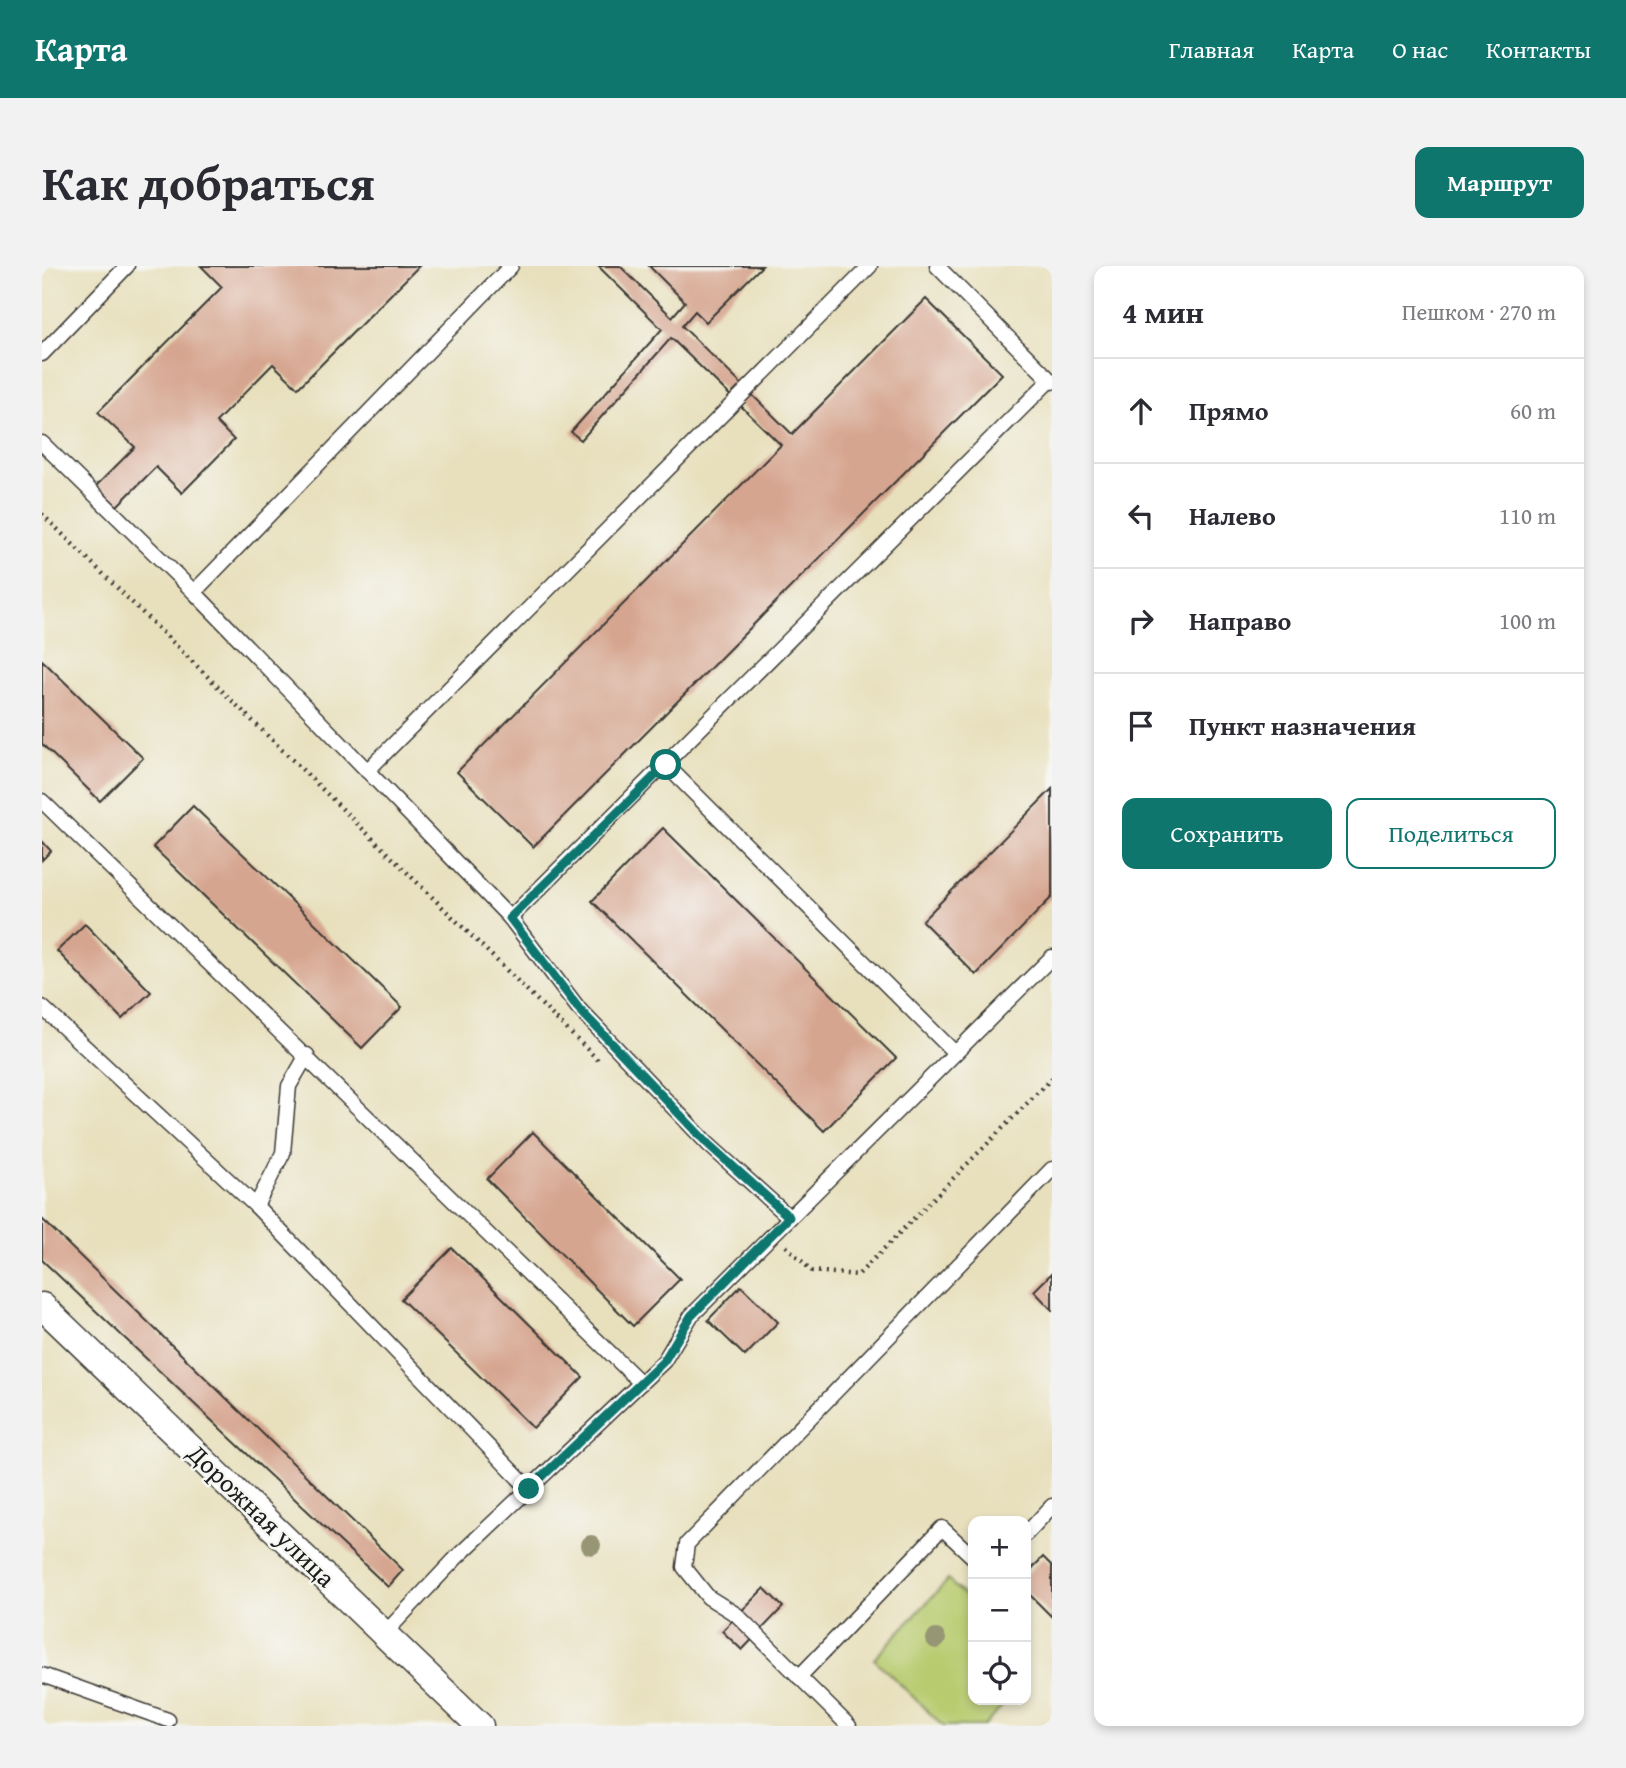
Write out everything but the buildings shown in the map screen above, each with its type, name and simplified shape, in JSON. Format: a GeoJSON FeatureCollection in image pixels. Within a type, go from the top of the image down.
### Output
{"type":"FeatureCollection","features":[{"type":"Feature","properties":{"kind":"street","name":"Дорожная улица"},"geometry":{"type":"LineString","coordinates":[[42,1306],[480,1726]]}},
{"type":"Feature","properties":{"kind":"lane"},"geometry":{"type":"LineString","coordinates":[[42,354],[127,266]]}},
{"type":"Feature","properties":{"kind":"lane"},"geometry":{"type":"LineString","coordinates":[[194,592],[511,266]]}},
{"type":"Feature","properties":{"kind":"lane"},"geometry":{"type":"LineString","coordinates":[[367,771],[870,266]]}},
{"type":"Feature","properties":{"kind":"lane"},"geometry":{"type":"LineString","coordinates":[[510,918],[1051,381],[937,266]]}},
{"type":"Feature","properties":{"kind":"lane"},"geometry":{"type":"LineString","coordinates":[[42,443],[194,592],[510,918],[579,1009],[708,1144],[789,1217]]}},
{"type":"Feature","properties":{"kind":"lane"},"geometry":{"type":"LineString","coordinates":[[666,765],[955,1053]]}},
{"type":"Feature","properties":{"kind":"lane"},"geometry":{"type":"LineString","coordinates":[[42,801],[307,1055],[641,1383]]}},
{"type":"Feature","properties":{"kind":"lane"},"geometry":{"type":"LineString","coordinates":[[385,1633],[429,1585],[664,1361],[691,1316],[1052,957]]}},
{"type":"Feature","properties":{"kind":"lane"},"geometry":{"type":"LineString","coordinates":[[42,1007],[256,1206],[529,1489]]}},
{"type":"Feature","properties":{"kind":"lane"},"geometry":{"type":"LineString","coordinates":[[256,1206],[283,1153],[289,1086],[307,1055]]}},
{"type":"Feature","properties":{"kind":"lane"},"geometry":{"type":"LineString","coordinates":[[849,1726],[737,1615],[708,1597],[697,1586],[684,1567],[687,1544],[1052,1169]]}},
{"type":"Feature","properties":{"kind":"lane"},"geometry":{"type":"LineString","coordinates":[[1031,1529],[1052,1506]]}},
{"type":"Feature","properties":{"kind":"lane"},"geometry":{"type":"LineString","coordinates":[[799,1677],[942,1528],[968,1552]]}},
{"type":"Feature","properties":{"kind":"lane"},"geometry":{"type":"LineString","coordinates":[[42,1675],[168,1720]]}},
{"type":"Feature","properties":{"kind":"green space"},"geometry":{"type":"Polygon","coordinates":[[[948,1580],[968,1599],[968,1705],[1003,1705],[984,1726],[943,1726],[874,1659],[948,1580]]]}},
{"type":"Feature","properties":{"kind":"route"},"geometry":{"type":"LineString","coordinates":[[529,1489],[664,1361],[691,1316],[789,1217],[708,1144],[579,1009],[510,918],[666,765]]}}]}
